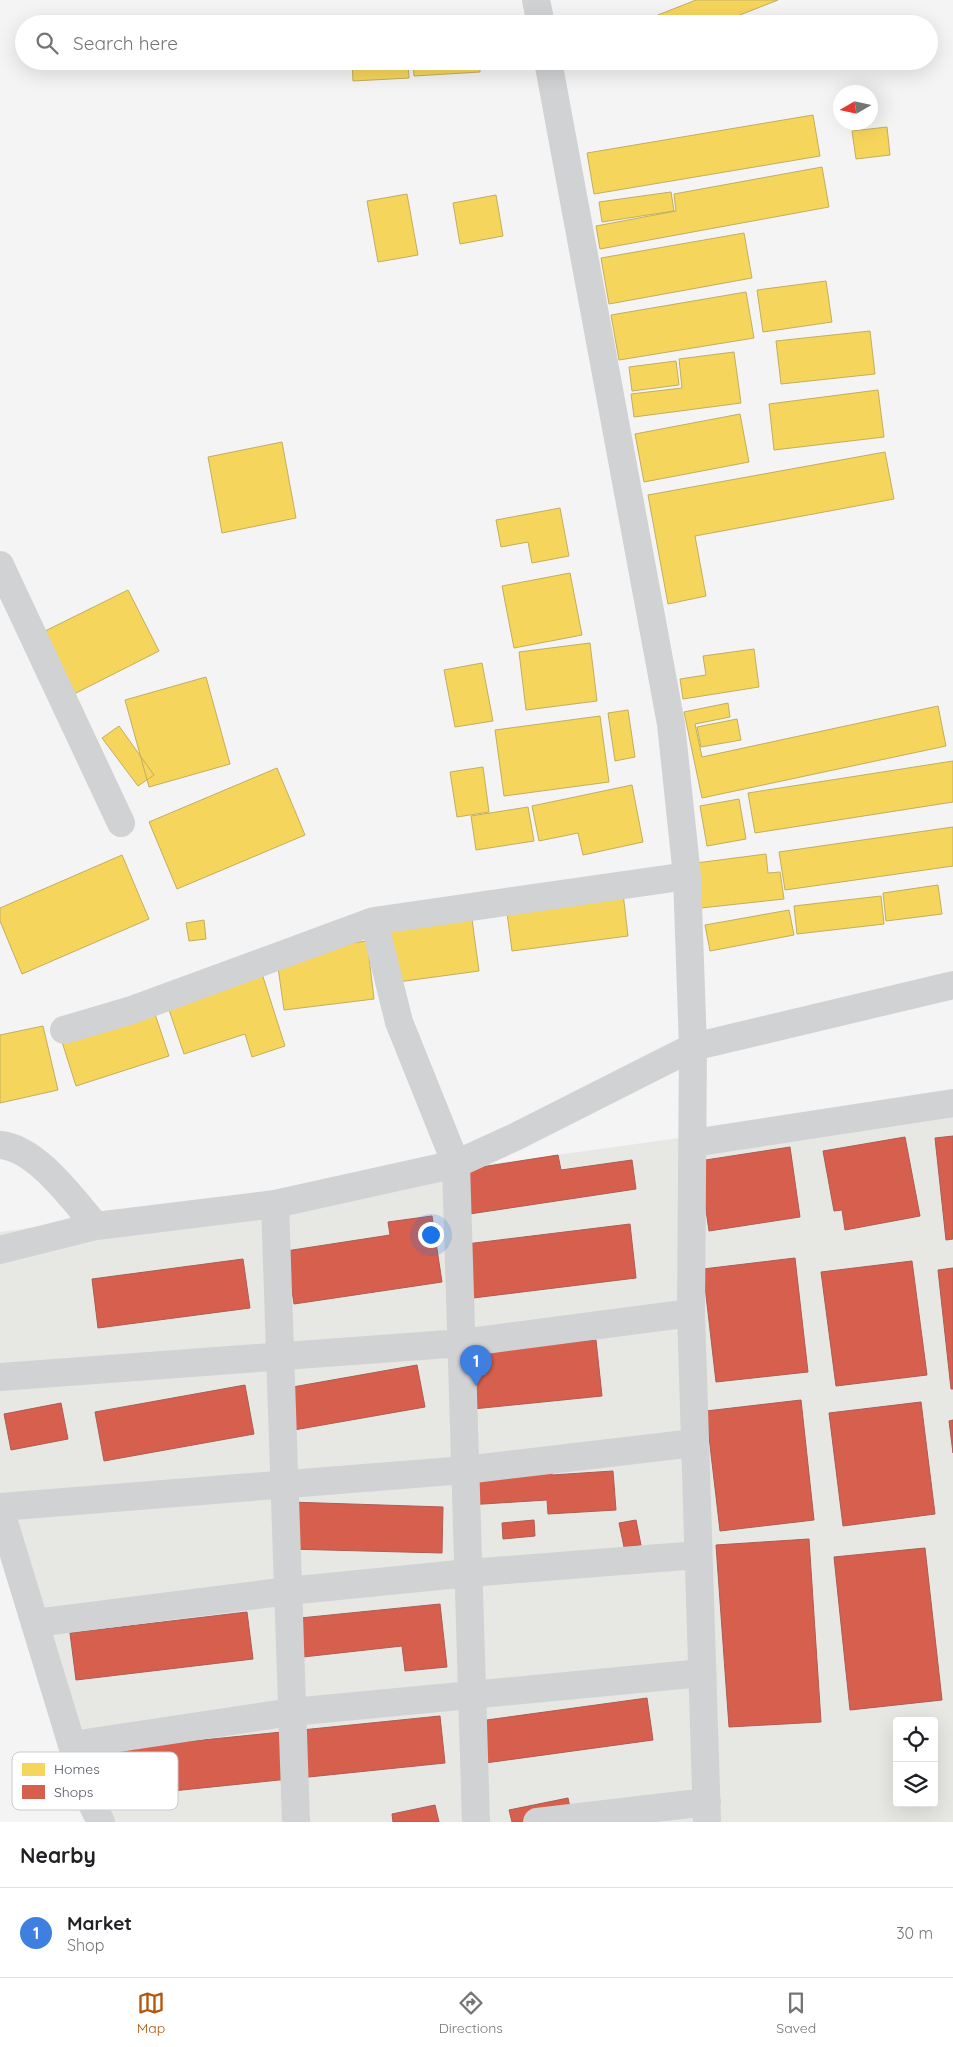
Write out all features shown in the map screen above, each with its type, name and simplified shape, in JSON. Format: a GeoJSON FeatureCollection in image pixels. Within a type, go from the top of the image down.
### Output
{"type":"FeatureCollection","features":[{"type":"Feature","properties":{"kind":"street"},"geometry":{"type":"LineString","coordinates":[[536,0],[538,15]]}},
{"type":"Feature","properties":{"kind":"street"},"geometry":{"type":"LineString","coordinates":[[537,1822],[707,1812],[691,1313],[693,1047],[687,876],[671,724],[550,70]]}},
{"type":"Feature","properties":{"kind":"street"},"geometry":{"type":"LineString","coordinates":[[0,565],[121,823]]}},
{"type":"Feature","properties":{"kind":"street"},"geometry":{"type":"LineString","coordinates":[[64,1030],[132,1010],[374,921],[687,876]]}},
{"type":"Feature","properties":{"kind":"street"},"geometry":{"type":"LineString","coordinates":[[374,921],[390,992],[399,1022],[456,1164],[476,1822]]}},
{"type":"Feature","properties":{"kind":"street"},"geometry":{"type":"LineString","coordinates":[[0,1250],[96,1226],[275,1204],[456,1164],[515,1137],[693,1047],[953,985]]}},
{"type":"Feature","properties":{"kind":"street"},"geometry":{"type":"LineString","coordinates":[[693,1143],[953,1103]]}},
{"type":"Feature","properties":{"kind":"street"},"geometry":{"type":"LineString","coordinates":[[0,1145],[10,1146],[42,1165],[96,1226]]}},
{"type":"Feature","properties":{"kind":"street"},"geometry":{"type":"LineString","coordinates":[[275,1204],[296,1822]]}},
{"type":"Feature","properties":{"kind":"street"},"geometry":{"type":"LineString","coordinates":[[0,1377],[462,1343],[691,1313]]}},
{"type":"Feature","properties":{"kind":"street"},"geometry":{"type":"LineString","coordinates":[[74,1752],[0,1508],[284,1483],[465,1470],[694,1443]]}},
{"type":"Feature","properties":{"kind":"street"},"geometry":{"type":"LineString","coordinates":[[35,1622],[288,1591],[469,1573],[698,1555]]}},
{"type":"Feature","properties":{"kind":"street"},"geometry":{"type":"LineString","coordinates":[[72,1745],[292,1712],[702,1673]]}},
{"type":"Feature","properties":{"kind":"street"},"geometry":{"type":"LineString","coordinates":[[95,1810],[101,1822]]}},
{"type":"Feature","properties":{"kind":"shaded area"},"geometry":{"type":"Polygon","coordinates":[[[953,1100],[953,1822],[87,1822],[83,1810],[178,1810],[178,1752],[65,1752],[0,1541],[0,1232],[953,1100]]]}},
{"type":"Feature","properties":{"kind":"building: Homes"},"geometry":{"type":"Polygon","coordinates":[[[696,0],[778,0],[740,15],[658,15],[696,0]]]}},
{"type":"Feature","properties":{"kind":"building: Homes"},"geometry":{"type":"Polygon","coordinates":[[[352,70],[409,70],[409,78],[353,81],[352,70]]]}},
{"type":"Feature","properties":{"kind":"building: Homes"},"geometry":{"type":"Polygon","coordinates":[[[414,70],[480,70],[480,72],[414,76],[414,70]]]}},
{"type":"Feature","properties":{"kind":"building: Homes"},"geometry":{"type":"Polygon","coordinates":[[[813,115],[820,156],[594,194],[587,153],[813,115]]]}},
{"type":"Feature","properties":{"kind":"building: Homes"},"geometry":{"type":"Polygon","coordinates":[[[887,127],[890,155],[856,159],[852,131],[878,130],[878,128],[887,127]]]}},
{"type":"Feature","properties":{"kind":"building: Homes"},"geometry":{"type":"Polygon","coordinates":[[[822,167],[829,207],[600,249],[596,226],[676,211],[674,194],[822,167]]]}},
{"type":"Feature","properties":{"kind":"building: Homes"},"geometry":{"type":"Polygon","coordinates":[[[671,192],[674,211],[602,222],[599,202],[671,192]]]}},
{"type":"Feature","properties":{"kind":"building: Homes"},"geometry":{"type":"Polygon","coordinates":[[[407,194],[418,255],[378,262],[367,201],[407,194]]]}},
{"type":"Feature","properties":{"kind":"building: Homes"},"geometry":{"type":"Polygon","coordinates":[[[496,195],[503,236],[460,244],[453,203],[496,195]]]}},
{"type":"Feature","properties":{"kind":"building: Homes"},"geometry":{"type":"Polygon","coordinates":[[[744,233],[752,278],[609,304],[601,258],[744,233]]]}},
{"type":"Feature","properties":{"kind":"building: Homes"},"geometry":{"type":"Polygon","coordinates":[[[826,281],[832,322],[763,332],[757,290],[826,281]]]}},
{"type":"Feature","properties":{"kind":"building: Homes"},"geometry":{"type":"Polygon","coordinates":[[[746,292],[754,338],[619,360],[611,315],[746,292]]]}},
{"type":"Feature","properties":{"kind":"building: Homes"},"geometry":{"type":"Polygon","coordinates":[[[870,331],[875,374],[781,384],[776,341],[870,331]]]}},
{"type":"Feature","properties":{"kind":"building: Homes"},"geometry":{"type":"Polygon","coordinates":[[[734,352],[741,403],[634,417],[631,394],[682,388],[679,359],[734,352]]]}},
{"type":"Feature","properties":{"kind":"building: Homes"},"geometry":{"type":"Polygon","coordinates":[[[676,361],[679,385],[632,391],[629,367],[676,361]]]}},
{"type":"Feature","properties":{"kind":"building: Homes"},"geometry":{"type":"Polygon","coordinates":[[[878,390],[884,437],[774,450],[769,404],[878,390]]]}},
{"type":"Feature","properties":{"kind":"building: Homes"},"geometry":{"type":"Polygon","coordinates":[[[740,414],[749,462],[644,482],[635,434],[740,414]]]}},
{"type":"Feature","properties":{"kind":"building: Homes"},"geometry":{"type":"Polygon","coordinates":[[[282,442],[296,518],[222,533],[208,457],[282,442]]]}},
{"type":"Feature","properties":{"kind":"building: Homes"},"geometry":{"type":"Polygon","coordinates":[[[885,452],[894,499],[695,536],[706,596],[668,604],[648,495],[885,452]]]}},
{"type":"Feature","properties":{"kind":"building: Homes"},"geometry":{"type":"Polygon","coordinates":[[[560,508],[569,556],[532,563],[528,542],[501,547],[496,520],[560,508]]]}},
{"type":"Feature","properties":{"kind":"building: Homes"},"geometry":{"type":"Polygon","coordinates":[[[570,573],[582,635],[514,648],[502,586],[570,573]]]}},
{"type":"Feature","properties":{"kind":"building: Homes"},"geometry":{"type":"Polygon","coordinates":[[[128,590],[159,651],[70,696],[39,634],[128,590]]]}},
{"type":"Feature","properties":{"kind":"building: Homes"},"geometry":{"type":"Polygon","coordinates":[[[590,643],[597,701],[526,710],[519,652],[590,643]]]}},
{"type":"Feature","properties":{"kind":"building: Homes"},"geometry":{"type":"Polygon","coordinates":[[[754,649],[759,687],[683,699],[680,679],[706,675],[703,656],[754,649]]]}},
{"type":"Feature","properties":{"kind":"building: Homes"},"geometry":{"type":"Polygon","coordinates":[[[482,663],[493,721],[455,727],[444,670],[482,663]]]}},
{"type":"Feature","properties":{"kind":"building: Homes"},"geometry":{"type":"Polygon","coordinates":[[[206,677],[230,764],[149,787],[125,700],[206,677]]]}},
{"type":"Feature","properties":{"kind":"building: Homes"},"geometry":{"type":"Polygon","coordinates":[[[728,703],[730,717],[695,724],[702,757],[938,706],[946,746],[702,798],[684,712],[728,703]]]}},
{"type":"Feature","properties":{"kind":"building: Homes"},"geometry":{"type":"Polygon","coordinates":[[[628,710],[635,757],[615,761],[608,713],[628,710]]]}},
{"type":"Feature","properties":{"kind":"building: Homes"},"geometry":{"type":"Polygon","coordinates":[[[600,716],[609,782],[504,796],[495,730],[600,716]]]}},
{"type":"Feature","properties":{"kind":"building: Homes"},"geometry":{"type":"Polygon","coordinates":[[[737,719],[741,740],[701,747],[697,727],[737,719]]]}},
{"type":"Feature","properties":{"kind":"building: Homes"},"geometry":{"type":"Polygon","coordinates":[[[119,726],[154,775],[138,786],[102,738],[119,726]]]}},
{"type":"Feature","properties":{"kind":"building: Homes"},"geometry":{"type":"Polygon","coordinates":[[[953,761],[953,802],[755,833],[748,793],[953,761]]]}},
{"type":"Feature","properties":{"kind":"building: Homes"},"geometry":{"type":"Polygon","coordinates":[[[483,767],[489,812],[457,817],[450,772],[483,767]]]}},
{"type":"Feature","properties":{"kind":"building: Homes"},"geometry":{"type":"Polygon","coordinates":[[[277,768],[305,835],[177,889],[149,822],[277,768]]]}},
{"type":"Feature","properties":{"kind":"building: Homes"},"geometry":{"type":"Polygon","coordinates":[[[632,785],[643,842],[583,855],[578,833],[539,841],[532,806],[632,785]]]}},
{"type":"Feature","properties":{"kind":"building: Homes"},"geometry":{"type":"Polygon","coordinates":[[[739,799],[746,839],[707,846],[700,806],[739,799]]]}},
{"type":"Feature","properties":{"kind":"building: Homes"},"geometry":{"type":"Polygon","coordinates":[[[528,807],[534,841],[476,850],[471,816],[528,807]]]}},
{"type":"Feature","properties":{"kind":"building: Homes"},"geometry":{"type":"Polygon","coordinates":[[[953,827],[953,866],[785,890],[779,852],[953,827]]]}},
{"type":"Feature","properties":{"kind":"building: Homes"},"geometry":{"type":"Polygon","coordinates":[[[766,854],[768,873],[780,872],[784,899],[701,908],[696,863],[766,854]]]}},
{"type":"Feature","properties":{"kind":"building: Homes"},"geometry":{"type":"Polygon","coordinates":[[[122,855],[149,919],[22,974],[0,921],[0,908],[122,855]]]}},
{"type":"Feature","properties":{"kind":"building: Homes"},"geometry":{"type":"Polygon","coordinates":[[[621,876],[628,936],[512,951],[504,890],[621,876]]]}},
{"type":"Feature","properties":{"kind":"building: Homes"},"geometry":{"type":"Polygon","coordinates":[[[938,885],[942,914],[886,921],[883,893],[938,885]]]}},
{"type":"Feature","properties":{"kind":"building: Homes"},"geometry":{"type":"Polygon","coordinates":[[[881,896],[884,924],[797,934],[794,906],[881,896]]]}},
{"type":"Feature","properties":{"kind":"building: Homes"},"geometry":{"type":"Polygon","coordinates":[[[789,910],[794,935],[710,951],[705,925],[789,910]]]}},
{"type":"Feature","properties":{"kind":"building: Homes"},"geometry":{"type":"Polygon","coordinates":[[[471,912],[479,971],[390,983],[382,924],[471,912]]]}},
{"type":"Feature","properties":{"kind":"building: Homes"},"geometry":{"type":"Polygon","coordinates":[[[204,920],[206,939],[189,941],[186,923],[204,920]]]}},
{"type":"Feature","properties":{"kind":"building: Homes"},"geometry":{"type":"Polygon","coordinates":[[[367,941],[374,999],[284,1010],[276,953],[367,941]]]}},
{"type":"Feature","properties":{"kind":"building: Homes"},"geometry":{"type":"Polygon","coordinates":[[[258,961],[285,1046],[252,1057],[245,1034],[184,1054],[163,992],[258,961]]]}},
{"type":"Feature","properties":{"kind":"building: Homes"},"geometry":{"type":"Polygon","coordinates":[[[149,996],[169,1056],[76,1086],[57,1026],[149,996]]]}},
{"type":"Feature","properties":{"kind":"building: Homes"},"geometry":{"type":"Polygon","coordinates":[[[43,1026],[58,1090],[0,1103],[0,1035],[43,1026]]]}},
{"type":"Feature","properties":{"kind":"building: Shops"},"geometry":{"type":"Polygon","coordinates":[[[953,1136],[953,1239],[946,1240],[935,1138],[953,1136]]]}},
{"type":"Feature","properties":{"kind":"building: Shops"},"geometry":{"type":"Polygon","coordinates":[[[905,1137],[920,1216],[845,1230],[842,1210],[834,1211],[823,1151],[905,1137]]]}},
{"type":"Feature","properties":{"kind":"building: Shops"},"geometry":{"type":"Polygon","coordinates":[[[790,1147],[800,1217],[709,1231],[699,1161],[790,1147]]]}},
{"type":"Feature","properties":{"kind":"building: Shops"},"geometry":{"type":"Polygon","coordinates":[[[558,1155],[561,1170],[632,1160],[636,1189],[463,1215],[456,1171],[558,1155]]]}},
{"type":"Feature","properties":{"kind":"building: Shops"},"geometry":{"type":"Polygon","coordinates":[[[432,1216],[442,1282],[294,1304],[286,1251],[390,1235],[388,1222],[432,1216]]]}},
{"type":"Feature","properties":{"kind":"building: Shops"},"geometry":{"type":"Polygon","coordinates":[[[630,1224],[636,1278],[465,1299],[458,1245],[630,1224]]]}},
{"type":"Feature","properties":{"kind":"building: Shops"},"geometry":{"type":"Polygon","coordinates":[[[795,1258],[808,1372],[716,1382],[703,1269],[795,1258]]]}},
{"type":"Feature","properties":{"kind":"building: Shops"},"geometry":{"type":"Polygon","coordinates":[[[243,1259],[250,1308],[98,1328],[92,1279],[243,1259]]]}},
{"type":"Feature","properties":{"kind":"building: Shops"},"geometry":{"type":"Polygon","coordinates":[[[912,1261],[927,1375],[836,1386],[821,1272],[912,1261]]]}},
{"type":"Feature","properties":{"kind":"building: Shops"},"geometry":{"type":"Polygon","coordinates":[[[953,1268],[953,1389],[951,1389],[938,1270],[953,1268]]]}},
{"type":"Feature","properties":{"kind":"building: Shops"},"geometry":{"type":"Polygon","coordinates":[[[596,1340],[602,1396],[463,1410],[460,1377],[486,1375],[484,1351],[596,1340]]]}},
{"type":"Feature","properties":{"kind":"building: Shops"},"geometry":{"type":"Polygon","coordinates":[[[417,1365],[425,1407],[294,1430],[287,1388],[417,1365]]]}},
{"type":"Feature","properties":{"kind":"building: Shops"},"geometry":{"type":"Polygon","coordinates":[[[245,1385],[254,1434],[104,1461],[95,1412],[245,1385]]]}},
{"type":"Feature","properties":{"kind":"building: Shops"},"geometry":{"type":"Polygon","coordinates":[[[801,1400],[814,1520],[720,1531],[706,1411],[801,1400]]]}},
{"type":"Feature","properties":{"kind":"building: Shops"},"geometry":{"type":"Polygon","coordinates":[[[921,1402],[935,1514],[843,1526],[829,1413],[921,1402]]]}},
{"type":"Feature","properties":{"kind":"building: Shops"},"geometry":{"type":"Polygon","coordinates":[[[61,1403],[68,1439],[11,1450],[4,1414],[61,1403]]]}},
{"type":"Feature","properties":{"kind":"building: Shops"},"geometry":{"type":"Polygon","coordinates":[[[953,1420],[953,1453],[949,1421],[953,1420]]]}},
{"type":"Feature","properties":{"kind":"building: Shops"},"geometry":{"type":"Polygon","coordinates":[[[552,1461],[552,1475],[613,1471],[616,1510],[548,1514],[547,1500],[467,1505],[464,1467],[552,1461]]]}},
{"type":"Feature","properties":{"kind":"building: Shops"},"geometry":{"type":"Polygon","coordinates":[[[289,1502],[443,1507],[442,1553],[288,1549],[289,1502]]]}},
{"type":"Feature","properties":{"kind":"building: Shops"},"geometry":{"type":"Polygon","coordinates":[[[534,1520],[535,1536],[503,1539],[502,1523],[534,1520]]]}},
{"type":"Feature","properties":{"kind":"building: Shops"},"geometry":{"type":"Polygon","coordinates":[[[636,1520],[641,1545],[624,1547],[619,1523],[636,1520]]]}},
{"type":"Feature","properties":{"kind":"building: Shops"},"geometry":{"type":"Polygon","coordinates":[[[809,1539],[821,1722],[729,1727],[716,1545],[809,1539]]]}},
{"type":"Feature","properties":{"kind":"building: Shops"},"geometry":{"type":"Polygon","coordinates":[[[925,1548],[942,1700],[850,1710],[834,1557],[925,1548]]]}},
{"type":"Feature","properties":{"kind":"building: Shops"},"geometry":{"type":"Polygon","coordinates":[[[440,1604],[447,1667],[405,1671],[402,1646],[294,1658],[290,1619],[440,1604]]]}},
{"type":"Feature","properties":{"kind":"building: Shops"},"geometry":{"type":"Polygon","coordinates":[[[247,1612],[253,1659],[76,1680],[70,1633],[247,1612]]]}},
{"type":"Feature","properties":{"kind":"building: Shops"},"geometry":{"type":"Polygon","coordinates":[[[647,1698],[653,1740],[478,1764],[472,1722],[647,1698]]]}},
{"type":"Feature","properties":{"kind":"building: Shops"},"geometry":{"type":"Polygon","coordinates":[[[440,1716],[445,1763],[178,1790],[178,1752],[94,1751],[440,1716]]]}},
{"type":"Feature","properties":{"kind":"building: Shops"},"geometry":{"type":"Polygon","coordinates":[[[568,1798],[573,1822],[512,1822],[509,1810],[568,1798]]]}},
{"type":"Feature","properties":{"kind":"building: Shops"},"geometry":{"type":"Polygon","coordinates":[[[435,1805],[439,1822],[393,1822],[392,1814],[435,1805]]]}},
{"type":"Feature","properties":{"kind":"place","name":"Market"},"geometry":{"type":"Point","coordinates":[476,1386]}}]}
